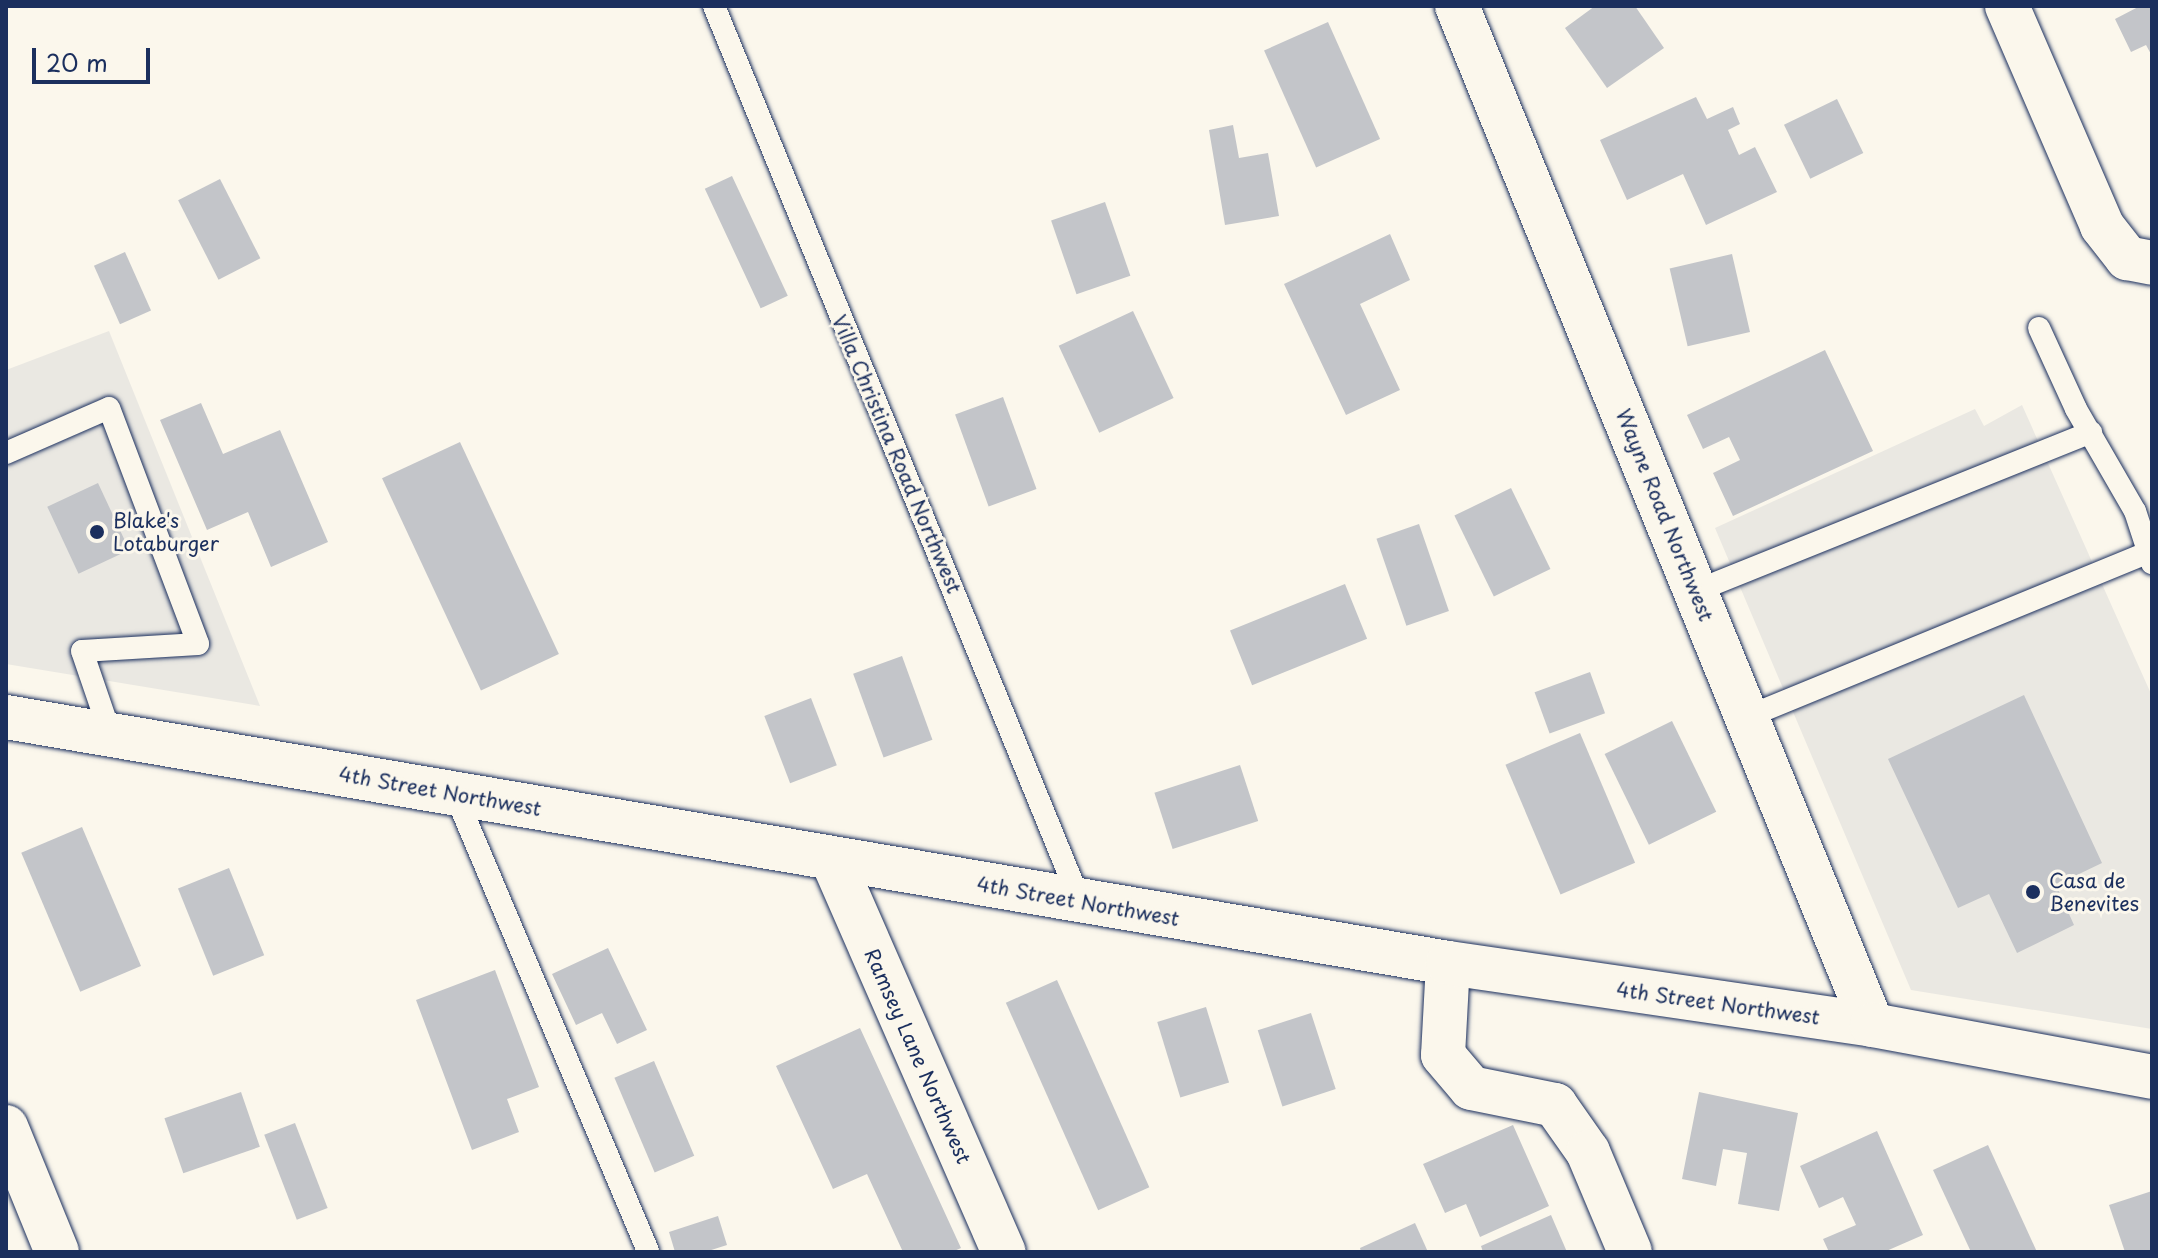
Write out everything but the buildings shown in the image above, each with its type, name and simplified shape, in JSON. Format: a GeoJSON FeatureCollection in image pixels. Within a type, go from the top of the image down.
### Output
{"type":"FeatureCollection","features":[{"type":"Feature","properties":{"kind":"street","name":"Wayne Road Northwest"},"geometry":{"type":"LineString","coordinates":[[1457,6],[1872,1025]]}},
{"type":"Feature","properties":{"kind":"street"},"geometry":{"type":"LineString","coordinates":[[2007,6],[2102,226],[2127,258],[2152,263]]}},
{"type":"Feature","properties":{"kind":"street","name":"4th Street Northwest"},"geometry":{"type":"LineString","coordinates":[[6,717],[1448,963],[1872,1025],[2152,1077]]}},
{"type":"Feature","properties":{"kind":"street","name":"Ramsey Lane Northwest"},"geometry":{"type":"LineString","coordinates":[[832,859],[1004,1252]]}},
{"type":"Feature","properties":{"kind":"street"},"geometry":{"type":"LineString","coordinates":[[1448,963],[1443,1055],[1471,1088],[1555,1105],[1588,1152],[1637,1251]]}},
{"type":"Feature","properties":{"kind":"street"},"geometry":{"type":"LineString","coordinates":[[6,1127],[57,1252]]}},
{"type":"Feature","properties":{"kind":"lane","name":"Villa Christina Road Northwest"},"geometry":{"type":"LineString","coordinates":[[714,6],[1080,901]]}},
{"type":"Feature","properties":{"kind":"lane"},"geometry":{"type":"LineString","coordinates":[[1747,717],[2150,557],[2135,511],[2039,328]]}},
{"type":"Feature","properties":{"kind":"lane"},"geometry":{"type":"LineString","coordinates":[[6,453],[109,408],[198,644],[82,651],[110,733]]}},
{"type":"Feature","properties":{"kind":"lane"},"geometry":{"type":"LineString","coordinates":[[1696,591],[2091,432]]}},
{"type":"Feature","properties":{"kind":"lane"},"geometry":{"type":"LineString","coordinates":[[455,794],[648,1252]]}},
{"type":"Feature","properties":{"kind":"shaded area"},"geometry":{"type":"Polygon","coordinates":[[[109,331],[260,706],[6,664],[6,370],[109,331]]]}},
{"type":"Feature","properties":{"kind":"shaded area"},"geometry":{"type":"Polygon","coordinates":[[[2022,405],[2152,696],[2152,1029],[1911,990],[1715,528],[1975,409],[1984,426],[2022,405]]]}},
{"type":"Feature","properties":{"kind":"place","name":"Blake's Lotaburger"},"geometry":{"type":"Point","coordinates":[97,532]}},
{"type":"Feature","properties":{"kind":"place","name":"Casa de Benevites"},"geometry":{"type":"Point","coordinates":[2033,892]}}]}
